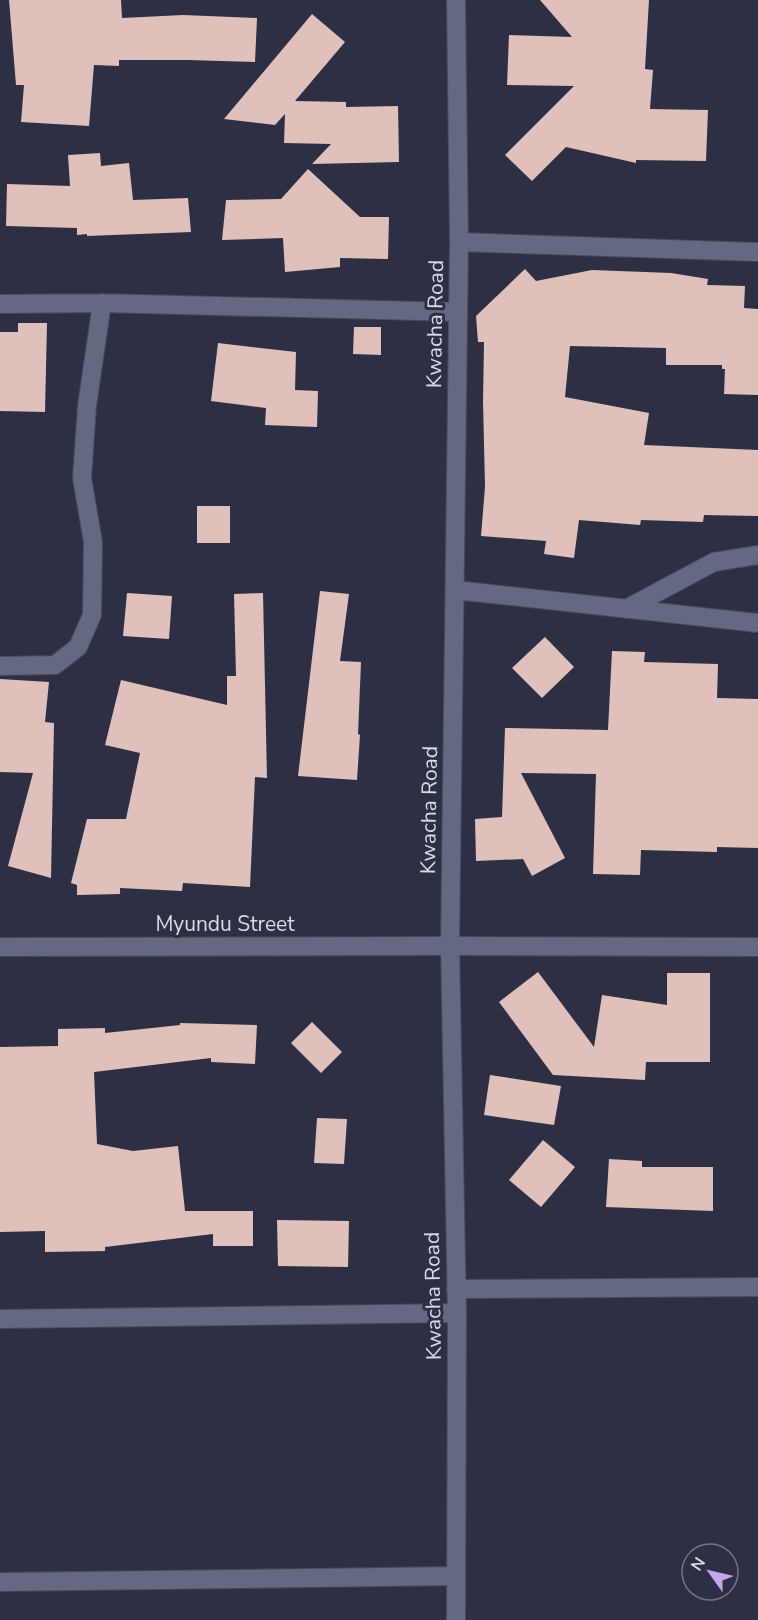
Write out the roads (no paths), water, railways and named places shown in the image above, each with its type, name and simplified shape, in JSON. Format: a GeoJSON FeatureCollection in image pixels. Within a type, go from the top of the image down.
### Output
{"type":"FeatureCollection","features":[{"type":"Feature","properties":{"kind":"street","name":"Kwacha Road"},"geometry":{"type":"LineString","coordinates":[[456,0],[459,243],[450,946],[457,1313],[456,1620]]}},
{"type":"Feature","properties":{"kind":"street"},"geometry":{"type":"LineString","coordinates":[[459,243],[758,252]]}},
{"type":"Feature","properties":{"kind":"street"},"geometry":{"type":"LineString","coordinates":[[0,304],[102,303],[458,312]]}},
{"type":"Feature","properties":{"kind":"street"},"geometry":{"type":"LineString","coordinates":[[0,666],[55,665],[78,646],[92,615],[93,542],[82,478],[87,406],[102,303]]}},
{"type":"Feature","properties":{"kind":"street"},"geometry":{"type":"LineString","coordinates":[[626,609],[714,562],[758,555]]}},
{"type":"Feature","properties":{"kind":"street"},"geometry":{"type":"LineString","coordinates":[[455,590],[758,623]]}},
{"type":"Feature","properties":{"kind":"street","name":"Myundu Street"},"geometry":{"type":"LineString","coordinates":[[0,947],[758,947]]}},
{"type":"Feature","properties":{"kind":"street"},"geometry":{"type":"LineString","coordinates":[[456,1289],[758,1287]]}},
{"type":"Feature","properties":{"kind":"street"},"geometry":{"type":"LineString","coordinates":[[0,1318],[457,1313]]}},
{"type":"Feature","properties":{"kind":"street"},"geometry":{"type":"LineString","coordinates":[[0,1582],[456,1576]]}}]}
